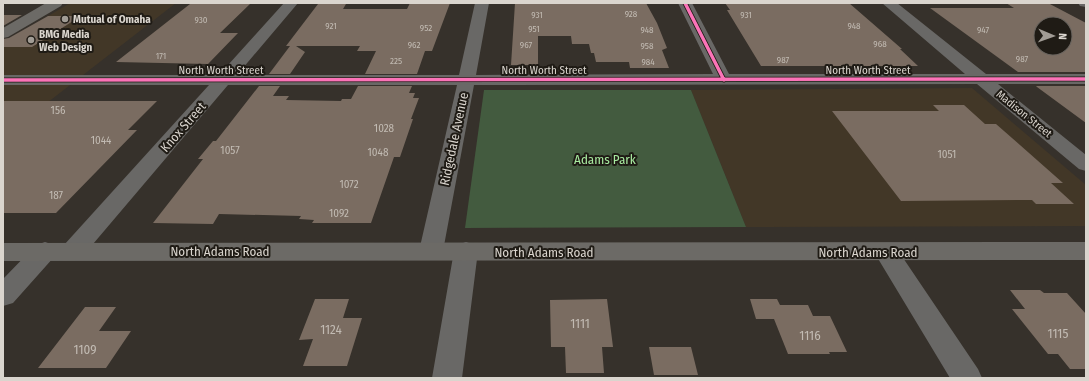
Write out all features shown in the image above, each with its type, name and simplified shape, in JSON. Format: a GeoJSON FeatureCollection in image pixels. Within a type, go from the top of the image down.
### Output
{"type":"FeatureCollection","features":[{"type":"Feature","properties":{"kind":"main road"},"geometry":{"type":"LineString","coordinates":[[3,34],[56,3]]}},
{"type":"Feature","properties":{"kind":"main road","name":"North Adams Road"},"geometry":{"type":"LineString","coordinates":[[3,252],[1086,251]]}},
{"type":"Feature","properties":{"kind":"street","name":"Knox Street"},"geometry":{"type":"LineString","coordinates":[[73,251],[291,3]]}},
{"type":"Feature","properties":{"kind":"street","name":"Ridgedale Avenue"},"geometry":{"type":"LineString","coordinates":[[431,252],[482,3]]}},
{"type":"Feature","properties":{"kind":"street"},"geometry":{"type":"LineString","coordinates":[[685,3],[724,80]]}},
{"type":"Feature","properties":{"kind":"street","name":"Madison Street"},"geometry":{"type":"LineString","coordinates":[[888,3],[1086,165]]}},
{"type":"Feature","properties":{"kind":"street","name":"North Worth Street"},"geometry":{"type":"LineString","coordinates":[[3,80],[1086,79]]}},
{"type":"Feature","properties":{"kind":"street"},"geometry":{"type":"LineString","coordinates":[[3,296],[45,251]]}},
{"type":"Feature","properties":{"kind":"street"},"geometry":{"type":"LineString","coordinates":[[447,378],[466,252]]}},
{"type":"Feature","properties":{"kind":"street"},"geometry":{"type":"LineString","coordinates":[[886,252],[967,378]]}},
{"type":"Feature","properties":{"kind":"shaded area"},"geometry":{"type":"Polygon","coordinates":[[[70,3],[176,3],[3,137],[3,43],[70,3]]]}},
{"type":"Feature","properties":{"kind":"shaded area"},"geometry":{"type":"Polygon","coordinates":[[[972,88],[1086,185],[1086,226],[746,227],[691,90],[972,88]]]}},
{"type":"Feature","properties":{"kind":"green space","name":"Adams Park"},"geometry":{"type":"Polygon","coordinates":[[[484,90],[691,90],[746,227],[465,228],[484,90]]]}},
{"type":"Feature","properties":{"kind":"building"},"geometry":{"type":"Polygon","coordinates":[[[410,3],[450,3],[432,51],[425,51],[417,74],[365,74],[376,51],[357,51],[360,46],[296,46],[305,52],[290,74],[269,74],[290,46],[286,46],[318,4],[346,4],[343,9],[407,9],[410,3]]]}},
{"type":"Feature","properties":{"kind":"building"},"geometry":{"type":"Polygon","coordinates":[[[515,3],[646,3],[657,23],[667,48],[662,50],[669,68],[630,68],[629,62],[596,62],[594,53],[591,53],[589,44],[572,44],[571,36],[538,36],[538,65],[511,65],[515,3]]]}},
{"type":"Feature","properties":{"kind":"building"},"geometry":{"type":"Polygon","coordinates":[[[725,3],[849,3],[902,49],[900,49],[918,66],[761,66],[727,10],[730,10],[725,3]]]}},
{"type":"Feature","properties":{"kind":"building"},"geometry":{"type":"Polygon","coordinates":[[[1006,3],[1048,3],[1073,16],[1033,16],[1033,56],[1073,56],[1073,16],[1086,23],[1086,72],[1018,72],[930,8],[1014,8],[1006,3]]]}},
{"type":"Feature","properties":{"kind":"building"},"geometry":{"type":"Polygon","coordinates":[[[190,4],[250,4],[220,33],[238,33],[208,64],[116,62],[190,4]]]}},
{"type":"Feature","properties":{"kind":"building"},"geometry":{"type":"Polygon","coordinates":[[[3,15],[22,15],[3,26],[3,15]]]}},
{"type":"Feature","properties":{"kind":"building"},"geometry":{"type":"Polygon","coordinates":[[[48,16],[81,16],[32,47],[3,47],[3,39],[9,38],[48,16]]]}},
{"type":"Feature","properties":{"kind":"building"},"geometry":{"type":"Polygon","coordinates":[[[259,86],[280,86],[273,96],[289,96],[286,100],[341,101],[342,99],[351,99],[358,86],[412,86],[409,93],[415,93],[413,98],[419,98],[411,119],[413,119],[400,157],[394,157],[371,223],[312,223],[314,220],[299,219],[301,216],[219,214],[213,224],[153,223],[203,159],[198,159],[213,141],[216,141],[259,86]]]}},
{"type":"Feature","properties":{"kind":"building"},"geometry":{"type":"Polygon","coordinates":[[[1036,86],[1086,86],[1086,123],[1037,87],[1036,86]]]}},
{"type":"Feature","properties":{"kind":"building"},"geometry":{"type":"Polygon","coordinates":[[[3,101],[157,101],[128,130],[137,130],[56,213],[3,213],[3,101]]]}},
{"type":"Feature","properties":{"kind":"building"},"geometry":{"type":"Polygon","coordinates":[[[933,105],[964,105],[985,124],[996,124],[1063,183],[1051,183],[1074,204],[1036,204],[1032,200],[901,201],[832,111],[939,111],[933,105]]]}},
{"type":"Feature","properties":{"kind":"building"},"geometry":{"type":"Polygon","coordinates":[[[1010,290],[1040,290],[1044,293],[1067,293],[1086,314],[1086,369],[1070,369],[1058,354],[1048,354],[1012,309],[1025,309],[1010,290]]]}},
{"type":"Feature","properties":{"kind":"building"},"geometry":{"type":"Polygon","coordinates":[[[315,299],[349,299],[343,318],[362,318],[347,366],[303,366],[313,339],[299,340],[315,299]]]}},
{"type":"Feature","properties":{"kind":"building"},"geometry":{"type":"Polygon","coordinates":[[[607,299],[613,347],[602,347],[604,373],[566,373],[565,347],[551,347],[550,300],[607,299]]]}},
{"type":"Feature","properties":{"kind":"building"},"geometry":{"type":"Polygon","coordinates":[[[750,299],[777,299],[780,305],[808,305],[813,316],[830,316],[847,352],[829,352],[830,354],[788,354],[774,319],[756,319],[750,299]]]}},
{"type":"Feature","properties":{"kind":"building"},"geometry":{"type":"Polygon","coordinates":[[[85,307],[116,307],[99,331],[131,331],[106,368],[38,368],[85,307]]]}},
{"type":"Feature","properties":{"kind":"building"},"geometry":{"type":"Polygon","coordinates":[[[649,347],[691,347],[698,375],[654,375],[649,347]]]}},
{"type":"Feature","properties":{"kind":"cycle path"},"geometry":{"type":"LineString","coordinates":[[685,3],[724,80]]}},
{"type":"Feature","properties":{"kind":"cycle path"},"geometry":{"type":"LineString","coordinates":[[3,80],[1086,79]]}},
{"type":"Feature","properties":{"kind":"place","name":"Mutual of Omaha"},"geometry":{"type":"Point","coordinates":[65,19]}},
{"type":"Feature","properties":{"kind":"place","name":"BMG Media Web Design"},"geometry":{"type":"Point","coordinates":[31,40]}}]}
